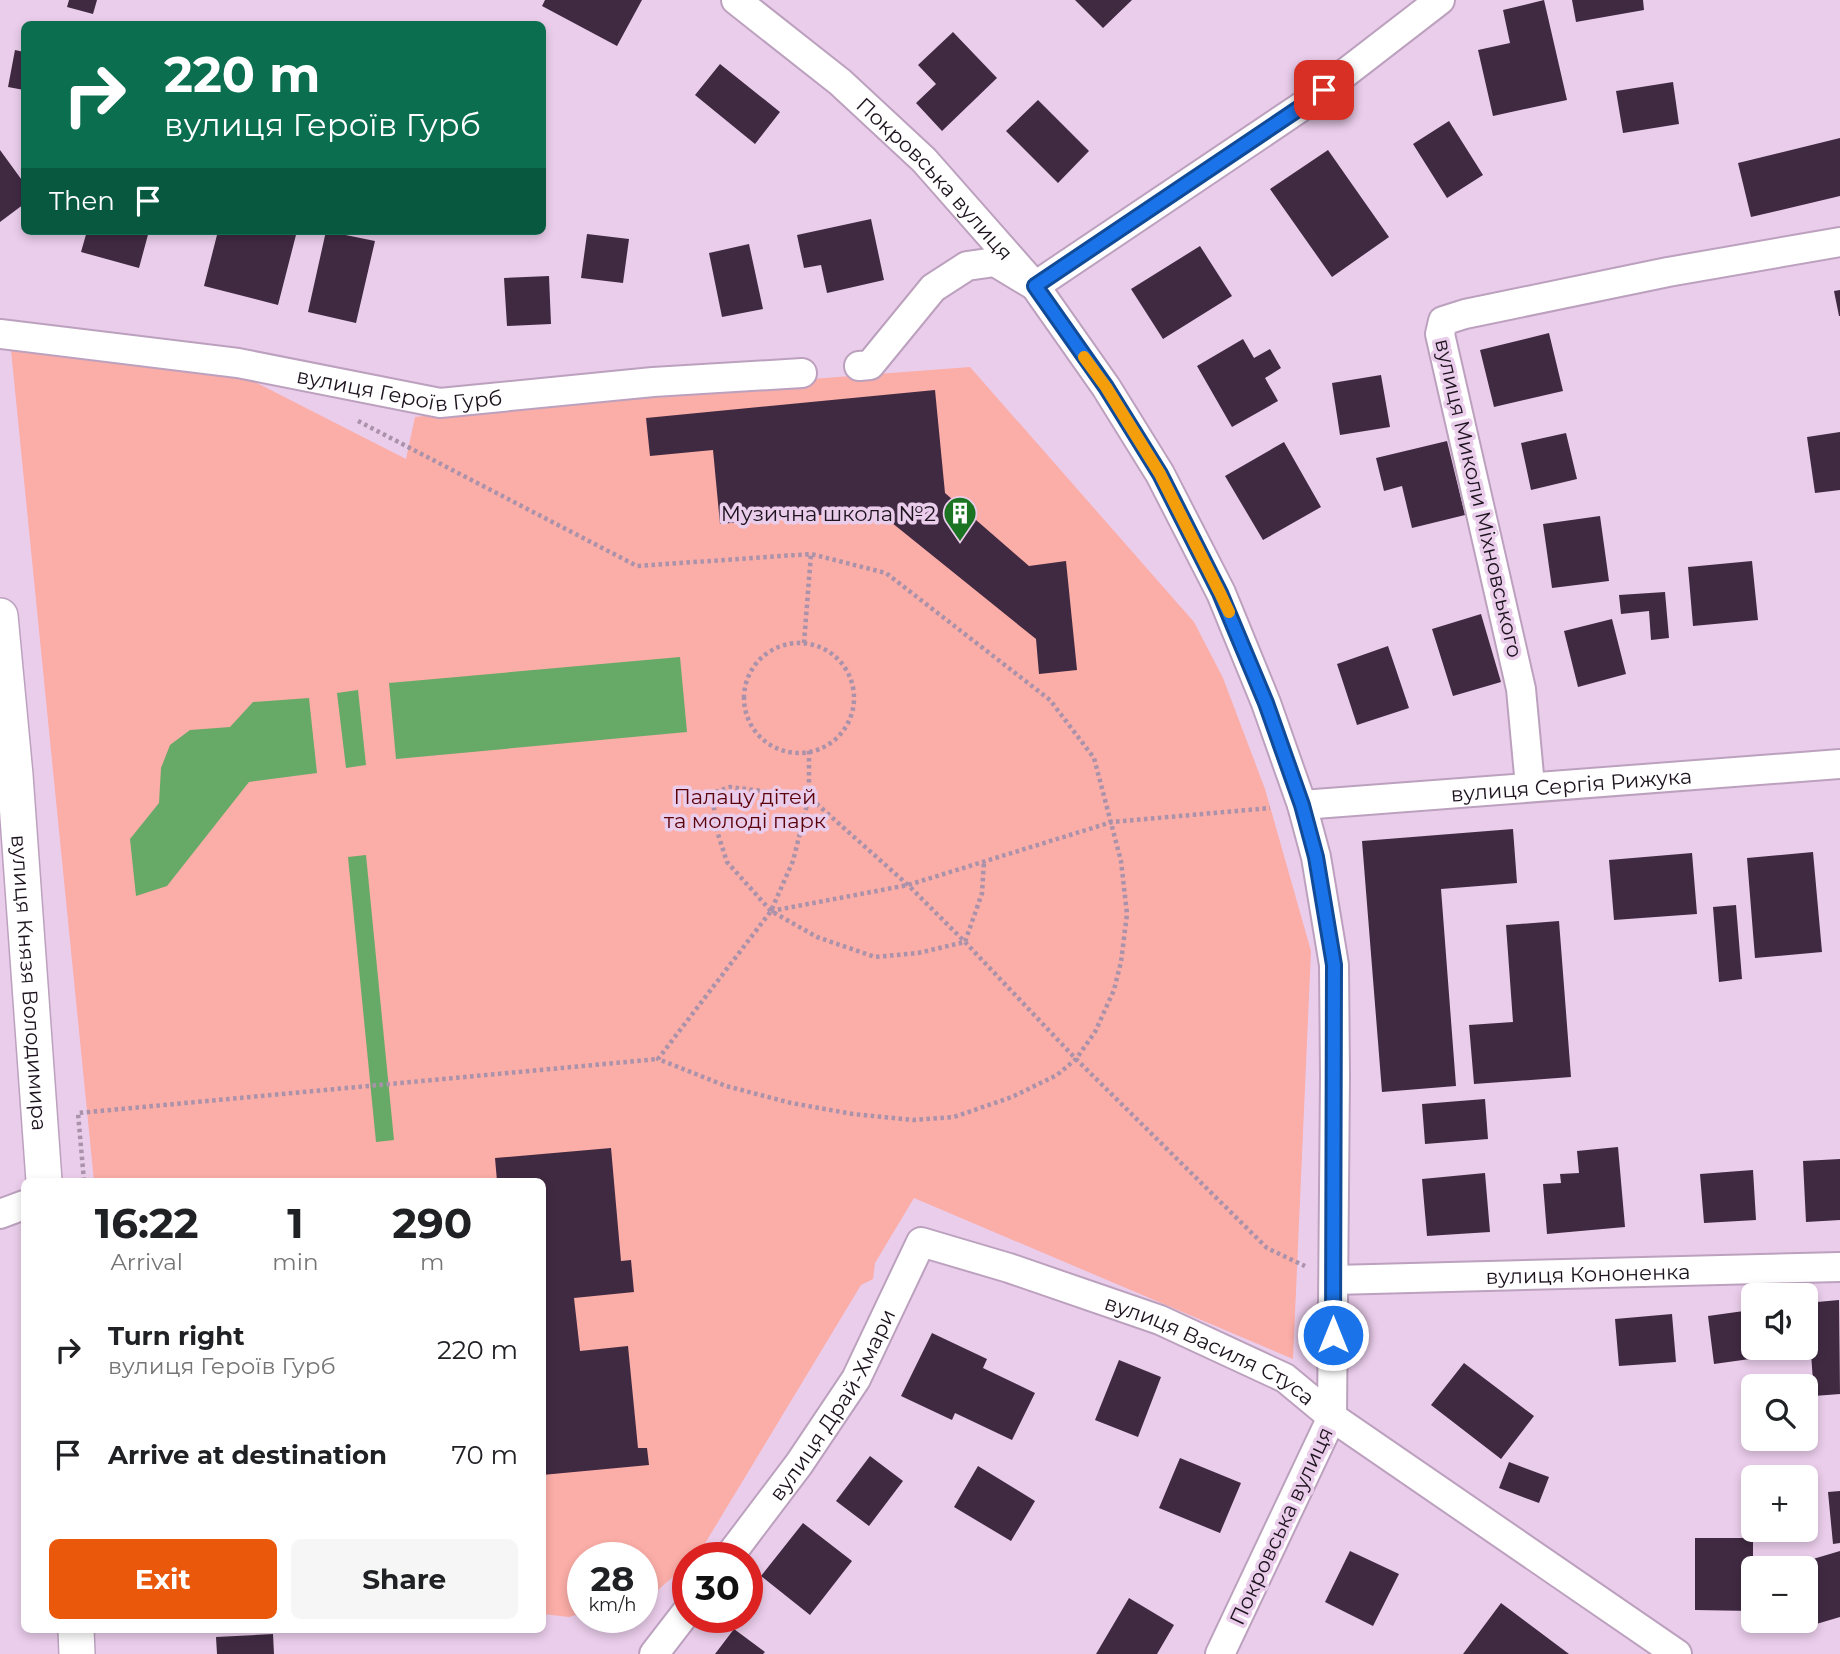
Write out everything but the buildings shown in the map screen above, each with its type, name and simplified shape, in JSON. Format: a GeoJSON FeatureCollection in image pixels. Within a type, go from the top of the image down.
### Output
{"type":"FeatureCollection","features":[{"type":"Feature","properties":{"kind":"street","name":"Покровська вулиця"},"geometry":{"type":"LineString","coordinates":[[736,0],[840,82],[924,160],[1035,286],[1106,387],[1160,474],[1220,593],[1266,703],[1302,805],[1316,857],[1334,965],[1332,1417],[1220,1654]]}},
{"type":"Feature","properties":{"kind":"street"},"geometry":{"type":"LineString","coordinates":[[859,366],[870,365],[933,288],[967,266],[995,262],[1035,286],[1304,105],[1440,0]]}},
{"type":"Feature","properties":{"kind":"street","name":"вулиця Миколи Міхновського"},"geometry":{"type":"LineString","coordinates":[[1530,786],[1521,689],[1440,334],[1443,321],[1465,314],[1668,272],[1840,242]]}},
{"type":"Feature","properties":{"kind":"street","name":"вулиця Героїв Гурб"},"geometry":{"type":"LineString","coordinates":[[0,334],[238,363],[440,403],[653,383],[802,373]]}},
{"type":"Feature","properties":{"kind":"street","name":"вулиця Князя Володимира"},"geometry":{"type":"LineString","coordinates":[[0,616],[15,775],[44,1178]]}},
{"type":"Feature","properties":{"kind":"street","name":"вулиця Сергія Рижука"},"geometry":{"type":"LineString","coordinates":[[1302,805],[1840,764]]}},
{"type":"Feature","properties":{"kind":"street"},"geometry":{"type":"LineString","coordinates":[[0,1214],[21,1206]]}},
{"type":"Feature","properties":{"kind":"street","name":"вулиця Василя Стуса"},"geometry":{"type":"LineString","coordinates":[[921,1242],[1009,1268],[1160,1320],[1284,1378],[1332,1417],[1677,1654]]}},
{"type":"Feature","properties":{"kind":"street","name":"вулиця Драй-Хмари"},"geometry":{"type":"LineString","coordinates":[[740,1542],[799,1464],[856,1379],[921,1242]]}},
{"type":"Feature","properties":{"kind":"street","name":"вулиця Кононенка"},"geometry":{"type":"LineString","coordinates":[[1334,1280],[1840,1267]]}},
{"type":"Feature","properties":{"kind":"street"},"geometry":{"type":"LineString","coordinates":[[654,1654],[672,1631]]}},
{"type":"Feature","properties":{"kind":"street"},"geometry":{"type":"LineString","coordinates":[[76,1633],[77,1654]]}},
{"type":"Feature","properties":{"kind":"path"},"geometry":{"type":"LineString","coordinates":[[84,1178],[78,1114],[658,1059],[726,1086],[791,1103],[853,1114],[913,1120],[954,1117],[1012,1097],[1057,1075],[1076,1059],[1095,1032],[1114,990],[1128,914],[1121,862],[1094,758],[1050,700],[886,573],[811,554],[637,566],[351,417]]}},
{"type":"Feature","properties":{"kind":"path"},"geometry":{"type":"LineString","coordinates":[[804,643],[811,554]]}},
{"type":"Feature","properties":{"kind":"path"},"geometry":{"type":"LineString","coordinates":[[804,643],[822,648],[837,659],[848,674],[853,691],[853,709],[846,727],[834,741],[818,750],[800,753],[782,750],[766,742],[753,729],[746,713],[744,696],[747,678],[757,663],[770,651],[786,645],[804,643]]}},
{"type":"Feature","properties":{"kind":"path"},"geometry":{"type":"LineString","coordinates":[[658,1059],[771,911],[793,861],[808,797],[809,751]]}},
{"type":"Feature","properties":{"kind":"path"},"geometry":{"type":"LineString","coordinates":[[965,942],[918,953],[875,957],[817,937],[771,911],[727,862],[717,831],[712,793],[730,787],[808,797],[908,885],[965,942],[1076,1059],[1267,1248],[1334,1280]]}},
{"type":"Feature","properties":{"kind":"path"},"geometry":{"type":"LineString","coordinates":[[771,911],[908,885],[1112,822],[1302,805]]}},
{"type":"Feature","properties":{"kind":"path"},"geometry":{"type":"LineString","coordinates":[[965,942],[982,893],[984,861]]}},
{"type":"Feature","properties":{"kind":"green space","name":"Палацу дітей та молоді парк"},"geometry":{"type":"Polygon","coordinates":[[[11,350],[243,376],[406,459],[415,417],[601,395],[970,367],[1194,622],[1223,678],[1265,789],[1311,951],[1293,1359],[914,1198],[875,1263],[873,1279],[861,1285],[706,1542],[672,1542],[672,1578],[658,1590],[658,1542],[567,1542],[567,1617],[546,1614],[546,1178],[94,1178],[11,350]]]}},
{"type":"Feature","properties":{"kind":"shaded area"},"geometry":{"type":"Polygon","coordinates":[[[680,657],[687,732],[396,759],[389,683],[680,657]]]}},
{"type":"Feature","properties":{"kind":"shaded area"},"geometry":{"type":"Polygon","coordinates":[[[358,690],[366,765],[346,768],[337,693],[358,690]]]}},
{"type":"Feature","properties":{"kind":"shaded area"},"geometry":{"type":"Polygon","coordinates":[[[309,698],[317,773],[249,782],[167,886],[136,896],[130,839],[159,803],[161,768],[170,745],[190,730],[230,727],[253,702],[309,698]]]}},
{"type":"Feature","properties":{"kind":"shaded area"},"geometry":{"type":"Polygon","coordinates":[[[366,855],[394,1140],[376,1142],[348,857],[366,855]]]}},
{"type":"Feature","properties":{"kind":"slow traffic"},"geometry":{"type":"LineString","coordinates":[[1084,357],[1106,387],[1160,474],[1229,612]]}},
{"type":"Feature","properties":{"kind":"place","name":"Музична школа №2"},"geometry":{"type":"Point","coordinates":[960,543]}},
{"type":"Feature","properties":{"kind":"route"},"geometry":{"type":"LineString","coordinates":[[1324,90],[1035,286],[1106,387],[1160,474],[1220,593],[1266,703],[1302,805],[1316,857],[1334,965],[1333,1335]]}}]}
